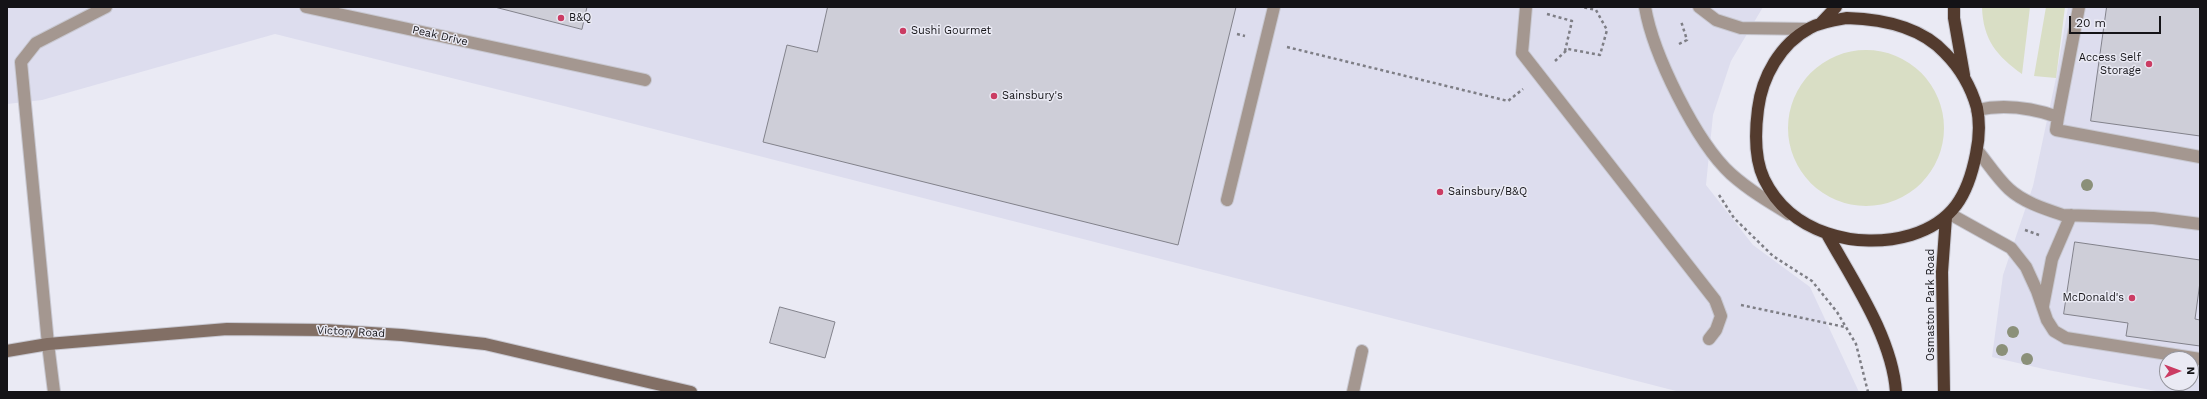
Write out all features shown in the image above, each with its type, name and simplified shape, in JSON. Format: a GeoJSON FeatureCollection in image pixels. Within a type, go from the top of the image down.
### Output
{"type":"FeatureCollection","features":[{"type":"Feature","properties":{"kind":"highway"},"geometry":{"type":"LineString","coordinates":[[1820,24],[1836,7]]}},
{"type":"Feature","properties":{"kind":"highway"},"geometry":{"type":"LineString","coordinates":[[1954,7],[1954,18],[1964,77],[1977,110],[1979,128],[1977,150],[1972,175],[1962,198],[1948,215],[1931,227],[1892,240],[1872,241],[1827,234],[1797,219],[1778,200],[1764,179],[1759,161],[1756,125],[1759,99],[1765,79],[1776,59],[1788,44],[1808,29],[1820,24],[1847,18],[1874,19],[1894,24],[1919,35],[1945,52],[1964,77]]}},
{"type":"Feature","properties":{"kind":"highway","name":"Osmaston Park Road"},"geometry":{"type":"LineString","coordinates":[[1944,392],[1942,272],[1948,215]]}},
{"type":"Feature","properties":{"kind":"highway"},"geometry":{"type":"LineString","coordinates":[[1827,234],[1877,324],[1895,378],[1896,392]]}},
{"type":"Feature","properties":{"kind":"street"},"geometry":{"type":"LineString","coordinates":[[54,392],[21,62],[36,43],[106,7]]}},
{"type":"Feature","properties":{"kind":"street","name":"Peak Drive"},"geometry":{"type":"LineString","coordinates":[[306,7],[356,12],[574,66],[645,80]]}},
{"type":"Feature","properties":{"kind":"street"},"geometry":{"type":"LineString","coordinates":[[1227,200],[1274,7]]}},
{"type":"Feature","properties":{"kind":"street"},"geometry":{"type":"LineString","coordinates":[[1645,7],[1652,35],[1683,106],[1715,155],[1730,174],[1748,188],[1797,219]]}},
{"type":"Feature","properties":{"kind":"street"},"geometry":{"type":"LineString","coordinates":[[1699,7],[1716,20],[1741,28],[1808,29]]}},
{"type":"Feature","properties":{"kind":"street"},"geometry":{"type":"LineString","coordinates":[[2079,7],[2056,130],[2200,157]]}},
{"type":"Feature","properties":{"kind":"street"},"geometry":{"type":"LineString","coordinates":[[1526,8],[1522,53],[1715,300],[1721,316],[1716,330],[1709,339]]}},
{"type":"Feature","properties":{"kind":"street"},"geometry":{"type":"LineString","coordinates":[[1977,110],[1995,107],[2014,107],[2043,112],[2058,117]]}},
{"type":"Feature","properties":{"kind":"street"},"geometry":{"type":"LineString","coordinates":[[1977,150],[2009,190],[2036,206],[2063,215],[2153,218],[2200,224]]}},
{"type":"Feature","properties":{"kind":"street"},"geometry":{"type":"LineString","coordinates":[[1948,215],[2011,248],[2026,267],[2047,320],[2054,331],[2066,338],[2200,359]]}},
{"type":"Feature","properties":{"kind":"street"},"geometry":{"type":"LineString","coordinates":[[2042,307],[2052,259],[2071,215]]}},
{"type":"Feature","properties":{"kind":"street","name":"Victory Road"},"geometry":{"type":"LineString","coordinates":[[7,351],[48,344],[227,329],[324,330],[402,334],[485,344],[639,378],[691,392]]}},
{"type":"Feature","properties":{"kind":"street"},"geometry":{"type":"LineString","coordinates":[[1352,392],[1362,351]]}},
{"type":"Feature","properties":{"kind":"path"},"geometry":{"type":"LineString","coordinates":[[1237,34],[1508,101],[1568,49],[1600,55],[1607,30],[1596,10],[1582,7]]}},
{"type":"Feature","properties":{"kind":"path"},"geometry":{"type":"LineString","coordinates":[[1526,8],[1572,21],[1565,52]]}},
{"type":"Feature","properties":{"kind":"path"},"geometry":{"type":"LineString","coordinates":[[1717,192],[1734,218],[1773,256],[1812,281],[1837,312],[1856,344],[1868,392]]}},
{"type":"Feature","properties":{"kind":"path"},"geometry":{"type":"LineString","coordinates":[[1715,300],[1846,327]]}},
{"type":"Feature","properties":{"kind":"shaded area"},"geometry":{"type":"Polygon","coordinates":[[[7,7],[1763,7],[1731,61],[1713,115],[1706,185],[1753,245],[1810,287],[1859,392],[1680,392],[564,106],[275,34],[42,100],[7,104],[7,7]]]}},
{"type":"Feature","properties":{"kind":"shaded area"},"geometry":{"type":"Polygon","coordinates":[[[2068,7],[2200,7],[2200,392],[2161,392],[2048,370],[1992,357],[2003,275],[2033,186],[2056,78],[2068,7]]]}},
{"type":"Feature","properties":{"kind":"green space"},"geometry":{"type":"Polygon","coordinates":[[[1982,7],[2030,7],[2022,74],[2005,61],[1993,46],[1985,29],[1982,7]]]}},
{"type":"Feature","properties":{"kind":"green space"},"geometry":{"type":"Polygon","coordinates":[[[2046,7],[2065,7],[2056,78],[2034,76],[2046,7]]]}},
{"type":"Feature","properties":{"kind":"green space"},"geometry":{"type":"Polygon","coordinates":[[[1858,50],[1874,50],[1889,53],[1903,59],[1916,68],[1926,78],[1935,91],[1941,105],[1944,128],[1943,143],[1935,165],[1926,178],[1916,188],[1903,197],[1889,203],[1874,206],[1858,206],[1843,203],[1829,197],[1816,188],[1806,178],[1797,165],[1791,151],[1788,136],[1788,120],[1791,105],[1797,91],[1806,78],[1816,68],[1829,59],[1843,53],[1858,50]]]}},
{"type":"Feature","properties":{"kind":"building","name":"B&Q"},"geometry":{"type":"Polygon","coordinates":[[[495,7],[587,7],[582,29],[495,7]]]}},
{"type":"Feature","properties":{"kind":"building","name":"Sainsbury's"},"geometry":{"type":"Polygon","coordinates":[[[828,7],[1236,7],[1178,245],[763,142],[787,45],[817,52],[828,7]]]}},
{"type":"Feature","properties":{"kind":"building","name":"Access Self Storage"},"geometry":{"type":"Polygon","coordinates":[[[2107,7],[2200,7],[2200,136],[2091,121],[2107,7]]]}},
{"type":"Feature","properties":{"kind":"building","name":"McDonald's"},"geometry":{"type":"Polygon","coordinates":[[[2075,242],[2200,260],[2200,282],[2195,319],[2200,320],[2200,346],[2126,336],[2128,323],[2064,314],[2075,242]]]}},
{"type":"Feature","properties":{"kind":"building"},"geometry":{"type":"Polygon","coordinates":[[[780,307],[835,322],[825,358],[770,343],[780,307]]]}},
{"type":"Feature","properties":{"kind":"place","name":"B&Q"},"geometry":{"type":"Point","coordinates":[561,18]}},
{"type":"Feature","properties":{"kind":"place","name":"Sushi Gourmet"},"geometry":{"type":"Point","coordinates":[903,31]}},
{"type":"Feature","properties":{"kind":"place","name":"Access Self Storage"},"geometry":{"type":"Point","coordinates":[2149,64]}},
{"type":"Feature","properties":{"kind":"place","name":"Sainsbury's"},"geometry":{"type":"Point","coordinates":[994,96]}},
{"type":"Feature","properties":{"kind":"place","name":"Sainsbury/B&Q"},"geometry":{"type":"Point","coordinates":[1440,192]}},
{"type":"Feature","properties":{"kind":"place","name":"McDonald's"},"geometry":{"type":"Point","coordinates":[2132,298]}}]}
